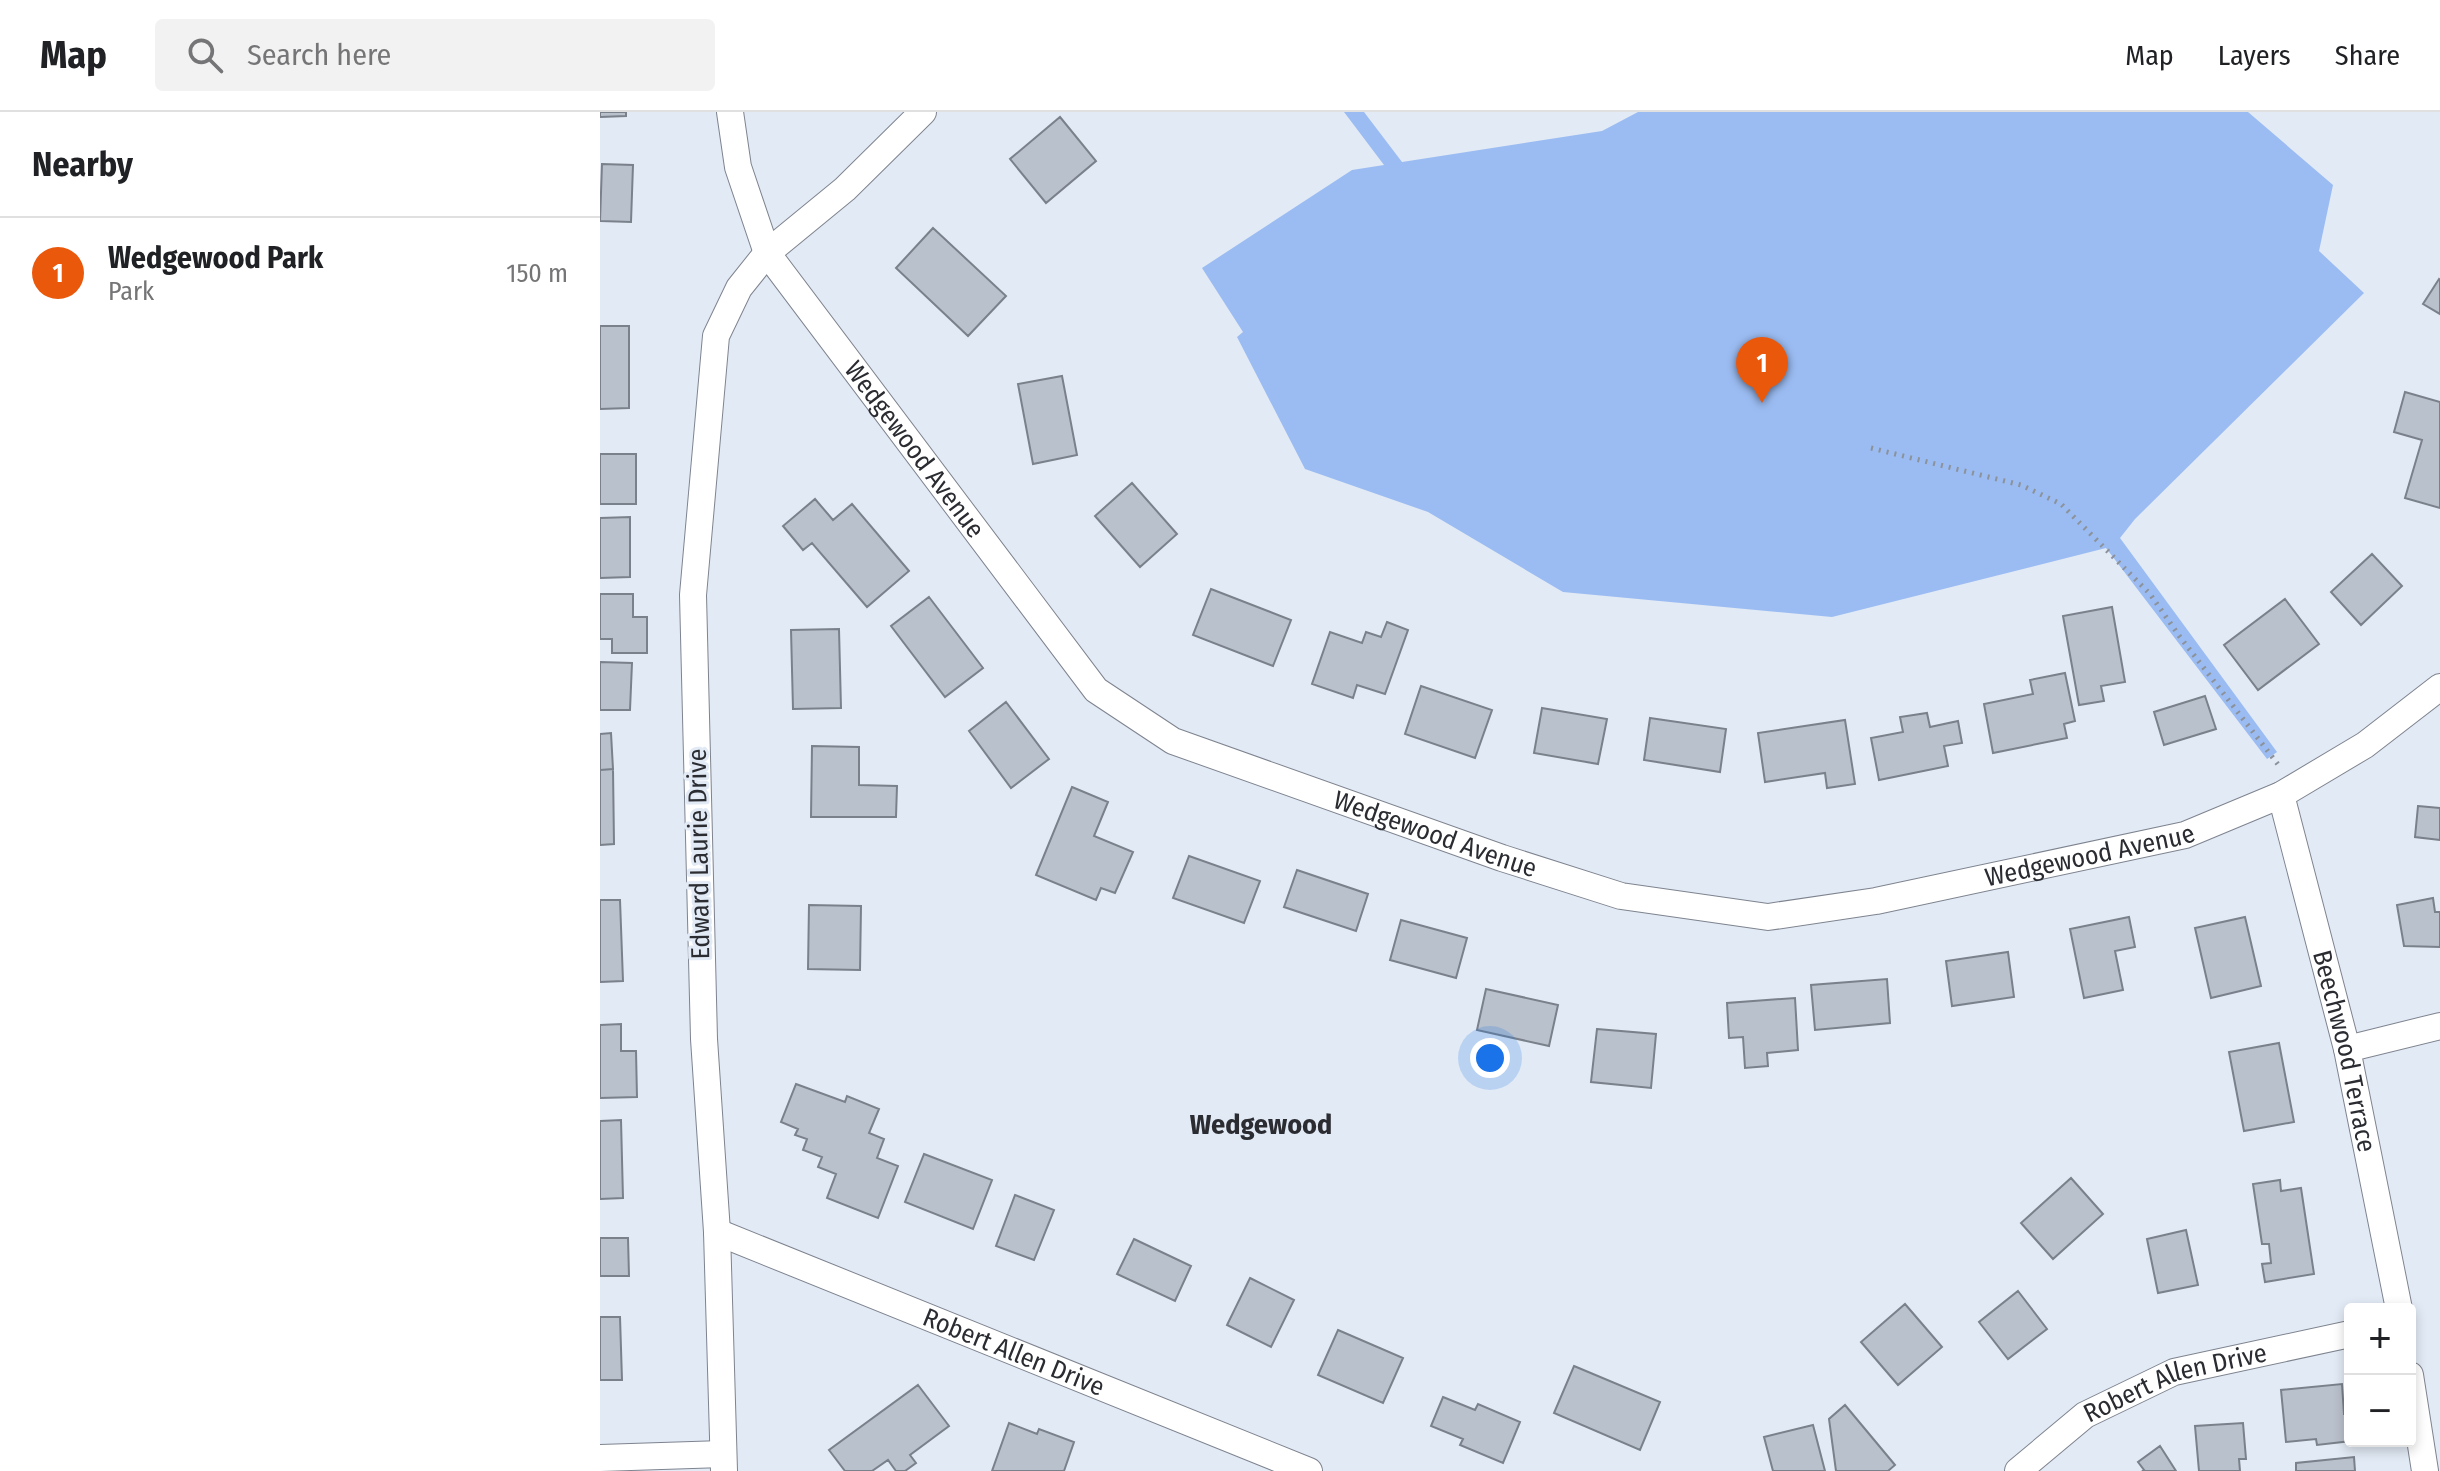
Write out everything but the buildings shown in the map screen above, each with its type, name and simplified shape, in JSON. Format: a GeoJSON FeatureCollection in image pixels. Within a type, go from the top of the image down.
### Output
{"type":"FeatureCollection","features":[{"type":"Feature","properties":{"kind":"street","name":"Wedgewood Avenue"},"geometry":{"type":"LineString","coordinates":[[730,112],[738,167],[767,253],[1096,690],[1173,741],[1502,858],[1621,896],[1768,917],[1876,901],[2185,835],[2288,791],[2365,745],[2440,687]]}},
{"type":"Feature","properties":{"kind":"street","name":"Edward Laurie Drive"},"geometry":{"type":"LineString","coordinates":[[723,1462],[717,1232],[704,1039],[693,595],[716,336],[739,288],[767,253],[845,189],[923,112]]}},
{"type":"Feature","properties":{"kind":"street","name":"Beechwood Terrace"},"geometry":{"type":"LineString","coordinates":[[2288,791],[2347,1049],[2398,1303]]}},
{"type":"Feature","properties":{"kind":"street"},"geometry":{"type":"LineString","coordinates":[[2347,1049],[2440,1026]]}},
{"type":"Feature","properties":{"kind":"street","name":"Robert Allen Drive"},"geometry":{"type":"LineString","coordinates":[[717,1232],[1309,1471]]}},
{"type":"Feature","properties":{"kind":"street","name":"Robert Allen Drive"},"geometry":{"type":"LineString","coordinates":[[2018,1471],[2085,1415],[2174,1372],[2344,1335]]}},
{"type":"Feature","properties":{"kind":"street"},"geometry":{"type":"LineString","coordinates":[[2416,1413],[2425,1471]]}},
{"type":"Feature","properties":{"kind":"street"},"geometry":{"type":"LineString","coordinates":[[600,1458],[723,1462]]}},
{"type":"Feature","properties":{"kind":"path"},"geometry":{"type":"LineString","coordinates":[[1871,448],[2021,485],[2061,504],[2150,594],[2288,791]]}},
{"type":"Feature","properties":{"kind":"shaded area"},"geometry":{"type":"Polygon","coordinates":[[[1344,112],[1364,112],[1402,162],[1602,131],[1638,112],[2248,112],[2333,185],[2319,251],[2364,293],[2135,519],[2120,538],[2277,752],[2267,759],[2106,548],[1832,617],[1563,592],[1428,512],[1305,469],[1237,337],[1243,332],[1202,268],[1352,170],[1384,165],[1344,112]]]}},
{"type":"Feature","properties":{"kind":"place","name":"Wedgewood Park"},"geometry":{"type":"Point","coordinates":[1762,403]}},
{"type":"Feature","properties":{"kind":"district","name":"Wedgewood"},"geometry":{"type":"Point","coordinates":[1261,1124]}}]}
